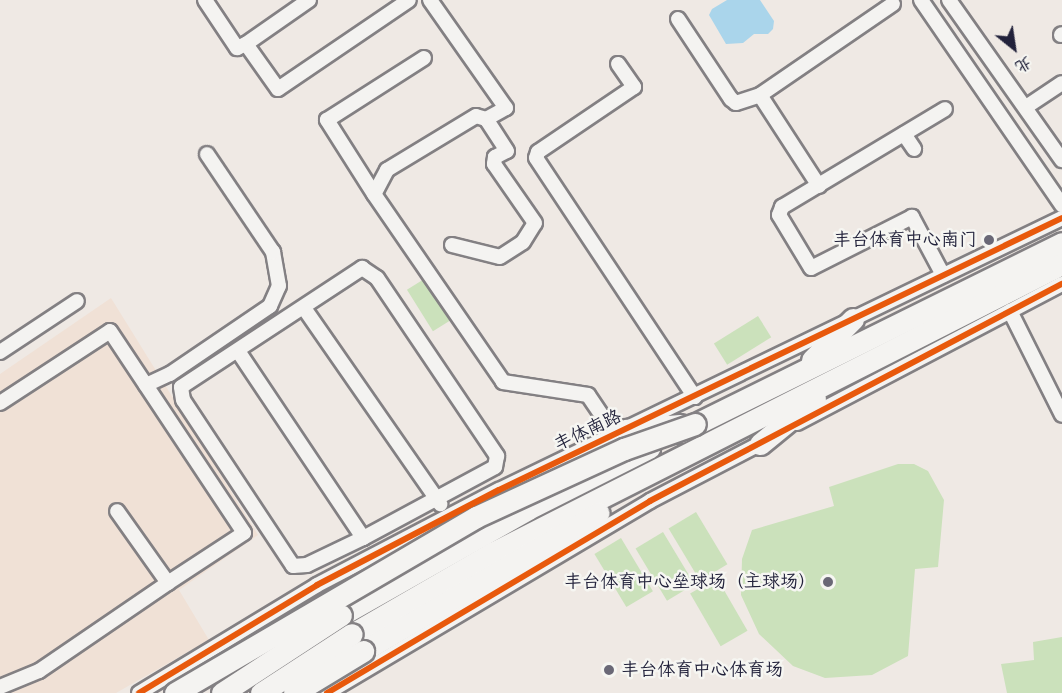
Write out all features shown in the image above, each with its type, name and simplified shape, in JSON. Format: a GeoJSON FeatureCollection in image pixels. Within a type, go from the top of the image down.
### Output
{"type":"FeatureCollection","features":[{"type":"Feature","properties":{"kind":"highway"},"geometry":{"type":"LineString","coordinates":[[222,693],[342,615],[528,509],[1062,243]]}},
{"type":"Feature","properties":{"kind":"highway"},"geometry":{"type":"LineString","coordinates":[[261,693],[358,642],[750,421],[842,377],[1062,264]]}},
{"type":"Feature","properties":{"kind":"highway"},"geometry":{"type":"LineString","coordinates":[[796,374],[854,319]]}},
{"type":"Feature","properties":{"kind":"highway"},"geometry":{"type":"LineString","coordinates":[[760,444],[842,377]]}},
{"type":"Feature","properties":{"kind":"highway"},"geometry":{"type":"LineString","coordinates":[[624,430],[695,424]]}},
{"type":"Feature","properties":{"kind":"highway"},"geometry":{"type":"LineString","coordinates":[[175,693],[476,517],[624,449],[695,424]]}},
{"type":"Feature","properties":{"kind":"highway"},"geometry":{"type":"LineString","coordinates":[[294,693],[358,642]]}},
{"type":"Feature","properties":{"kind":"street"},"geometry":{"type":"LineString","coordinates":[[205,0],[237,48],[309,0]]}},
{"type":"Feature","properties":{"kind":"street"},"geometry":{"type":"LineString","coordinates":[[246,44],[278,89],[409,0]]}},
{"type":"Feature","properties":{"kind":"street"},"geometry":{"type":"LineString","coordinates":[[374,194],[387,170],[469,117],[486,119],[506,108],[430,0]]}},
{"type":"Feature","properties":{"kind":"street"},"geometry":{"type":"LineString","coordinates":[[921,0],[1062,205]]}},
{"type":"Feature","properties":{"kind":"street"},"geometry":{"type":"LineString","coordinates":[[949,0],[1062,160]]}},
{"type":"Feature","properties":{"kind":"street"},"geometry":{"type":"LineString","coordinates":[[678,19],[731,99],[736,103],[760,95],[894,1]]}},
{"type":"Feature","properties":{"kind":"street"},"geometry":{"type":"LineString","coordinates":[[424,58],[327,120],[374,194],[503,382],[588,395],[607,423],[624,430]]}},
{"type":"Feature","properties":{"kind":"street"},"geometry":{"type":"LineString","coordinates":[[618,64],[634,87],[538,152],[537,158],[695,397]]}},
{"type":"Feature","properties":{"kind":"street"},"geometry":{"type":"LineString","coordinates":[[1026,107],[1062,83]]}},
{"type":"Feature","properties":{"kind":"street"},"geometry":{"type":"LineString","coordinates":[[760,95],[819,186]]}},
{"type":"Feature","properties":{"kind":"street"},"geometry":{"type":"LineString","coordinates":[[943,275],[912,217],[811,268],[779,214],[783,207],[945,109]]}},
{"type":"Feature","properties":{"kind":"street"},"geometry":{"type":"LineString","coordinates":[[452,244],[500,257],[523,242],[535,223],[494,164],[495,157],[507,151],[486,119]]}},
{"type":"Feature","properties":{"kind":"street"},"geometry":{"type":"LineString","coordinates":[[904,134],[914,149]]}},
{"type":"Feature","properties":{"kind":"street"},"geometry":{"type":"LineString","coordinates":[[146,385],[170,374],[270,306],[279,286],[273,252],[207,154]]}},
{"type":"Feature","properties":{"kind":"street","name":"丰体南路"},"geometry":{"type":"LineString","coordinates":[[139,693],[257,621],[448,516],[1062,218]]}},
{"type":"Feature","properties":{"kind":"street"},"geometry":{"type":"LineString","coordinates":[[362,268],[377,278],[497,456],[495,467],[436,499],[307,565],[293,566],[183,400],[181,387],[304,308],[362,268]]}},
{"type":"Feature","properties":{"kind":"street"},"geometry":{"type":"LineString","coordinates":[[327,693],[650,501],[1062,284]]}},
{"type":"Feature","properties":{"kind":"street"},"geometry":{"type":"LineString","coordinates":[[0,352],[76,301]]}},
{"type":"Feature","properties":{"kind":"street"},"geometry":{"type":"LineString","coordinates":[[304,308],[448,516]]}},
{"type":"Feature","properties":{"kind":"street"},"geometry":{"type":"LineString","coordinates":[[1011,311],[1062,415]]}},
{"type":"Feature","properties":{"kind":"street"},"geometry":{"type":"LineString","coordinates":[[0,403],[110,331],[244,533],[39,671],[0,687]]}},
{"type":"Feature","properties":{"kind":"street"},"geometry":{"type":"LineString","coordinates":[[238,351],[363,538]]}},
{"type":"Feature","properties":{"kind":"street"},"geometry":{"type":"LineString","coordinates":[[117,511],[168,583]]}},
{"type":"Feature","properties":{"kind":"street"},"geometry":{"type":"LineString","coordinates":[[257,621],[304,693]]}},
{"type":"Feature","properties":{"kind":"street"},"geometry":{"type":"LineString","coordinates":[[224,640],[261,693]]}},
{"type":"Feature","properties":{"kind":"shaded area"},"geometry":{"type":"Polygon","coordinates":[[[111,298],[258,535],[179,590],[209,640],[116,693],[0,693],[0,374],[111,298]]]}},
{"type":"Feature","properties":{"kind":"green space"},"geometry":{"type":"Polygon","coordinates":[[[429,276],[455,318],[433,331],[407,290],[429,276]]]}},
{"type":"Feature","properties":{"kind":"green space"},"geometry":{"type":"Polygon","coordinates":[[[758,316],[771,337],[727,365],[714,344],[758,316]]]}},
{"type":"Feature","properties":{"kind":"green space","name":"丰台体育中心垒球场（主球场）"},"geometry":{"type":"Polygon","coordinates":[[[898,464],[914,464],[928,471],[944,500],[938,567],[915,569],[908,656],[872,675],[825,678],[793,666],[759,634],[741,595],[742,559],[752,530],[834,506],[829,487],[898,464]]]}},
{"type":"Feature","properties":{"kind":"green space"},"geometry":{"type":"Polygon","coordinates":[[[696,512],[727,564],[700,581],[669,528],[696,512]]]}},
{"type":"Feature","properties":{"kind":"green space"},"geometry":{"type":"Polygon","coordinates":[[[663,532],[694,584],[667,601],[636,548],[663,532]]]}},
{"type":"Feature","properties":{"kind":"green space"},"geometry":{"type":"Polygon","coordinates":[[[621,538],[653,591],[626,607],[594,554],[621,538]]]}},
{"type":"Feature","properties":{"kind":"green space"},"geometry":{"type":"Polygon","coordinates":[[[717,578],[748,631],[721,646],[690,594],[717,578]]]}},
{"type":"Feature","properties":{"kind":"green space"},"geometry":{"type":"Polygon","coordinates":[[[1062,637],[1062,693],[1007,693],[1001,664],[1034,660],[1033,642],[1062,637]]]}},
{"type":"Feature","properties":{"kind":"water"},"geometry":{"type":"Polygon","coordinates":[[[727,0],[760,0],[774,21],[773,29],[768,34],[754,34],[743,43],[726,44],[709,15],[712,9],[727,0]]]}},
{"type":"Feature","properties":{"kind":"cycle path"},"geometry":{"type":"LineString","coordinates":[[139,693],[317,585],[499,490],[1062,218]]}},
{"type":"Feature","properties":{"kind":"cycle path"},"geometry":{"type":"LineString","coordinates":[[327,693],[650,501],[1062,284]]}},
{"type":"Feature","properties":{"kind":"place","name":"丰台体育中心南门"},"geometry":{"type":"Point","coordinates":[989,240]}},
{"type":"Feature","properties":{"kind":"place","name":"丰台体育中心垒球场（主球场）"},"geometry":{"type":"Point","coordinates":[828,582]}},
{"type":"Feature","properties":{"kind":"place","name":"丰台体育中心体育场"},"geometry":{"type":"Point","coordinates":[609,670]}}]}
